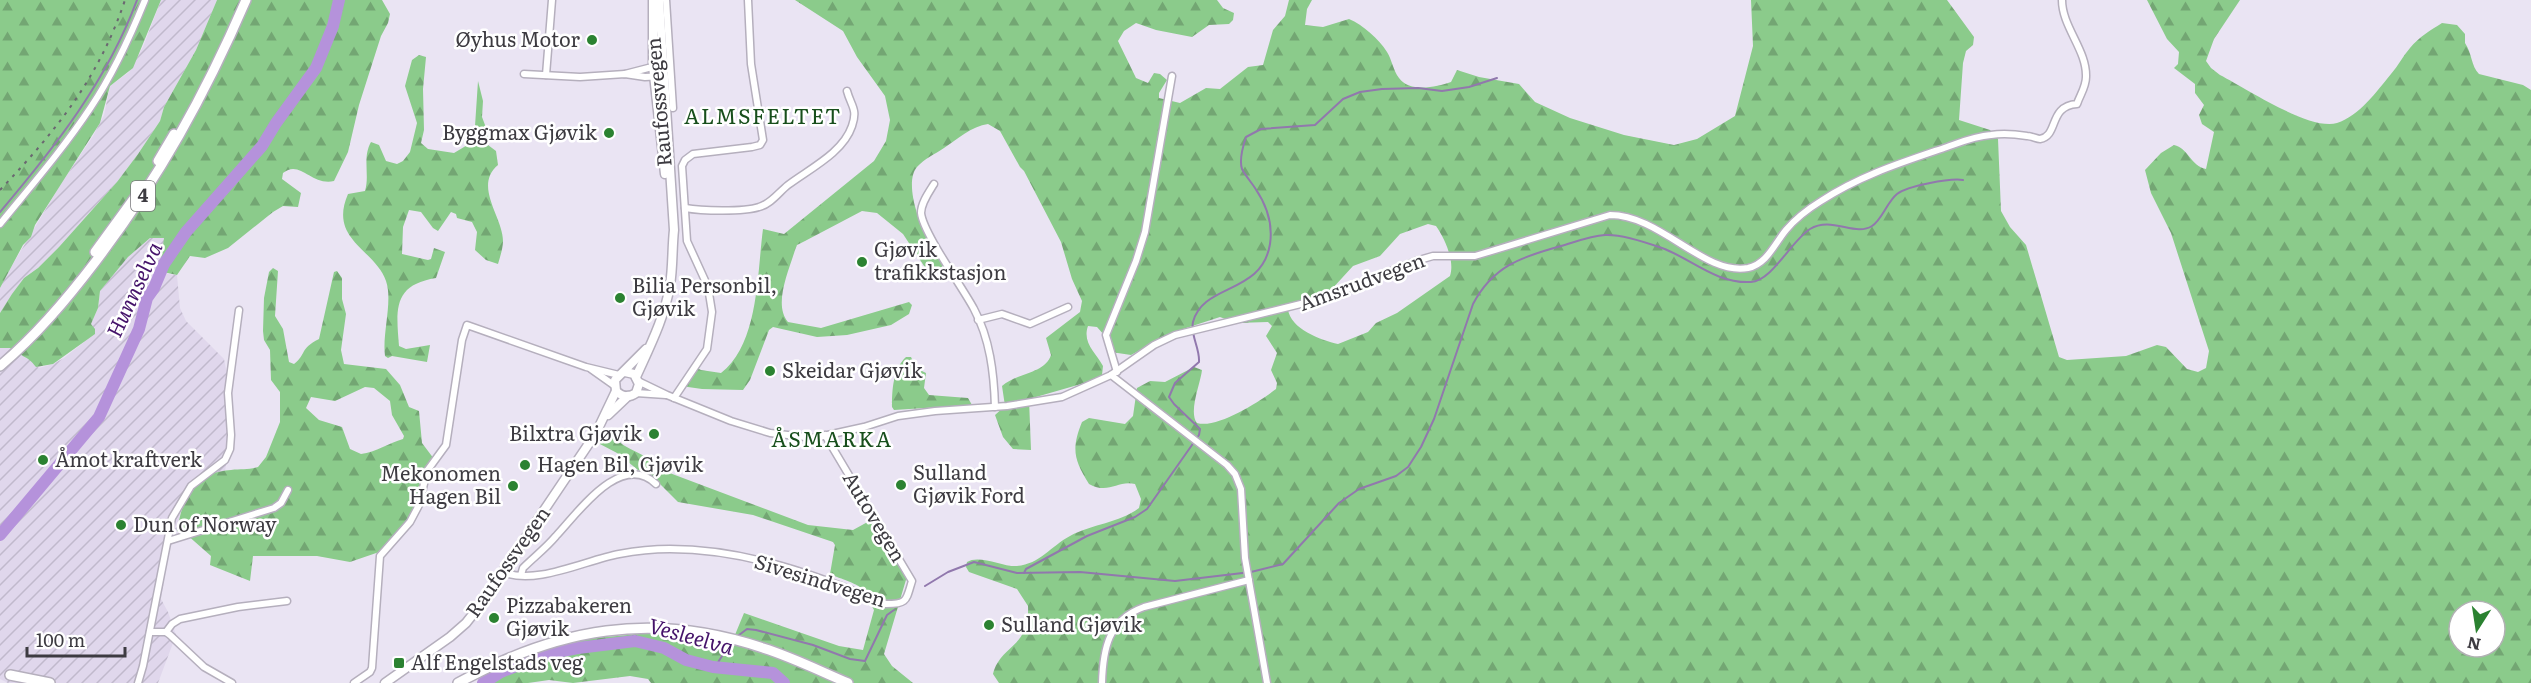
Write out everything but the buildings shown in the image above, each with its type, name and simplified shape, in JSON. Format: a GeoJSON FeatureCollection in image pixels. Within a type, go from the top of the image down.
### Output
{"type":"FeatureCollection","features":[{"type":"Feature","properties":{"kind":"main road","name":"4"},"geometry":{"type":"LineString","coordinates":[[0,357],[31,329],[60,297],[142,187],[170,143],[201,85],[240,0]]}},
{"type":"Feature","properties":{"kind":"main road","name":"4"},"geometry":{"type":"LineString","coordinates":[[0,366],[64,302],[138,203],[173,149],[198,104],[246,0]]}},
{"type":"Feature","properties":{"kind":"main road","name":"Raufossvegen"},"geometry":{"type":"LineString","coordinates":[[605,418],[632,395],[667,298],[672,271],[674,220],[659,77],[653,66],[653,0]]}},
{"type":"Feature","properties":{"kind":"main road","name":"Raufossvegen"},"geometry":{"type":"LineString","coordinates":[[659,0],[663,65],[659,77]]}},
{"type":"Feature","properties":{"kind":"main road","name":"Raufossvegen"},"geometry":{"type":"LineString","coordinates":[[385,683],[393,680],[466,623],[503,572],[605,418],[616,388],[615,380],[647,349]]}},
{"type":"Feature","properties":{"kind":"main road"},"geometry":{"type":"LineString","coordinates":[[622,374],[637,379]]}},
{"type":"Feature","properties":{"kind":"main road"},"geometry":{"type":"LineString","coordinates":[[616,388],[621,395],[632,395]]}},
{"type":"Feature","properties":{"kind":"main road"},"geometry":{"type":"LineString","coordinates":[[458,683],[498,662],[554,641],[603,631],[634,628],[710,633],[764,648],[848,683]]}},
{"type":"Feature","properties":{"kind":"main road"},"geometry":{"type":"LineString","coordinates":[[5,674],[26,683]]}},
{"type":"Feature","properties":{"kind":"main road"},"geometry":{"type":"LineString","coordinates":[[5,674],[50,683]]}},
{"type":"Feature","properties":{"kind":"street"},"geometry":{"type":"LineString","coordinates":[[0,224],[64,145],[91,107],[112,72],[145,0]]}},
{"type":"Feature","properties":{"kind":"street"},"geometry":{"type":"LineString","coordinates":[[546,75],[552,0]]}},
{"type":"Feature","properties":{"kind":"street"},"geometry":{"type":"LineString","coordinates":[[666,0],[673,108]]}},
{"type":"Feature","properties":{"kind":"street"},"geometry":{"type":"LineString","coordinates":[[670,397],[707,349],[712,312],[708,287],[687,242],[682,171],[684,162],[696,154],[759,145],[763,136],[751,64],[748,0]]}},
{"type":"Feature","properties":{"kind":"street","name":"Amsrudvegen"},"geometry":{"type":"LineString","coordinates":[[637,379],[670,397],[730,421],[770,433],[814,438],[864,428],[898,417],[935,411],[995,407],[1062,397],[1114,374],[1154,345],[1183,332],[1325,298],[1415,261],[1433,256],[1475,256],[1610,215],[1625,217],[1652,226],[1717,264],[1731,268],[1751,267],[1767,256],[1787,230],[1805,212],[1871,174],[1911,157],[1982,136],[2009,135],[2041,139],[2052,130],[2057,113],[2066,106],[2077,104],[2086,78],[2084,65],[2065,16],[2062,0]]}},
{"type":"Feature","properties":{"kind":"street"},"geometry":{"type":"LineString","coordinates":[[625,74],[663,65]]}},
{"type":"Feature","properties":{"kind":"street"},"geometry":{"type":"LineString","coordinates":[[524,74],[580,77],[625,74],[659,77]]}},
{"type":"Feature","properties":{"kind":"street"},"geometry":{"type":"LineString","coordinates":[[1172,76],[1145,232],[1136,261],[1106,334],[1114,374],[1227,465],[1235,474],[1241,489],[1242,532],[1267,683]]}},
{"type":"Feature","properties":{"kind":"street"},"geometry":{"type":"LineString","coordinates":[[685,208],[738,210],[765,205],[786,186],[821,162],[846,138],[853,125],[855,112],[853,102],[847,92]]}},
{"type":"Feature","properties":{"kind":"street"},"geometry":{"type":"LineString","coordinates":[[934,184],[921,212],[926,228],[978,320],[992,358],[995,407]]}},
{"type":"Feature","properties":{"kind":"street"},"geometry":{"type":"LineString","coordinates":[[978,320],[1002,314],[1030,324],[1068,307]]}},
{"type":"Feature","properties":{"kind":"street"},"geometry":{"type":"LineString","coordinates":[[138,683],[172,518],[191,486],[225,460],[230,449],[228,393],[238,310]]}},
{"type":"Feature","properties":{"kind":"street"},"geometry":{"type":"LineString","coordinates":[[354,683],[372,668],[380,556],[410,522],[419,504],[427,471],[446,445],[462,340],[467,325],[590,368],[622,374]]}},
{"type":"Feature","properties":{"kind":"street"},"geometry":{"type":"LineString","coordinates":[[590,368],[616,388]]}},
{"type":"Feature","properties":{"kind":"street","name":"Amsrudvegen"},"geometry":{"type":"LineString","coordinates":[[632,395],[670,397]]}},
{"type":"Feature","properties":{"kind":"street","name":"Autovegen"},"geometry":{"type":"LineString","coordinates":[[825,435],[912,581],[905,601]]}},
{"type":"Feature","properties":{"kind":"street"},"geometry":{"type":"LineString","coordinates":[[521,575],[523,568],[558,535],[581,507],[615,479],[638,475],[648,477],[656,484]]}},
{"type":"Feature","properties":{"kind":"street"},"geometry":{"type":"LineString","coordinates":[[168,541],[274,508],[281,503],[288,490]]}},
{"type":"Feature","properties":{"kind":"street","name":"Sivesindvegen"},"geometry":{"type":"LineString","coordinates":[[503,572],[521,575],[568,568],[618,554],[668,549],[709,551],[798,570],[886,604],[901,604],[905,601]]}},
{"type":"Feature","properties":{"kind":"street"},"geometry":{"type":"LineString","coordinates":[[1102,683],[1102,659],[1107,639],[1116,625],[1129,614],[1144,607],[1249,580]]}},
{"type":"Feature","properties":{"kind":"street"},"geometry":{"type":"LineString","coordinates":[[166,632],[180,619],[287,601]]}},
{"type":"Feature","properties":{"kind":"street"},"geometry":{"type":"LineString","coordinates":[[150,632],[166,632],[204,667],[232,683]]}},
{"type":"Feature","properties":{"kind":"shaded area"},"geometry":{"type":"Polygon","coordinates":[[[161,0],[217,0],[196,50],[164,107],[160,121],[138,154],[117,182],[59,247],[24,278],[0,313],[0,288],[7,274],[59,187],[93,136],[104,115],[110,86],[129,72],[143,47],[161,0]]]}},
{"type":"Feature","properties":{"kind":"shaded area"},"geometry":{"type":"Polygon","coordinates":[[[150,238],[164,238],[165,241],[160,267],[168,274],[177,275],[180,308],[186,321],[224,359],[232,399],[230,444],[225,471],[217,472],[183,500],[177,531],[172,531],[161,599],[176,635],[158,683],[8,683],[0,679],[0,348],[10,348],[30,359],[39,368],[64,358],[83,343],[92,327],[100,291],[135,248],[150,238]]]}},
{"type":"Feature","properties":{"kind":"green space"},"geometry":{"type":"Polygon","coordinates":[[[0,0],[161,0],[133,68],[110,86],[100,123],[35,225],[31,237],[23,245],[0,288],[0,0]]]}},
{"type":"Feature","properties":{"kind":"green space"},"geometry":{"type":"Polygon","coordinates":[[[217,0],[382,0],[390,14],[388,23],[381,36],[359,105],[348,152],[334,181],[319,180],[295,169],[283,173],[282,179],[301,193],[298,207],[283,206],[228,248],[205,258],[190,256],[177,275],[163,272],[160,267],[164,238],[150,238],[128,257],[100,291],[98,308],[91,324],[95,329],[95,334],[53,364],[36,367],[30,360],[10,348],[0,348],[0,313],[24,278],[59,247],[117,182],[138,154],[160,121],[164,107],[196,50],[217,0]]]}},
{"type":"Feature","properties":{"kind":"green space"},"geometry":{"type":"Polygon","coordinates":[[[795,0],[1217,0],[1223,8],[1234,13],[1233,20],[1229,24],[1209,25],[1192,37],[1156,30],[1136,23],[1124,31],[1118,41],[1136,78],[1148,83],[1154,73],[1160,74],[1167,80],[1159,93],[1159,98],[1180,103],[1206,88],[1220,89],[1248,67],[1263,65],[1273,30],[1285,16],[1289,0],[1312,0],[1307,9],[1305,25],[1323,27],[1349,19],[1380,42],[1389,55],[1399,78],[1410,86],[1423,88],[1451,82],[1457,70],[1479,77],[1519,84],[1535,102],[1570,118],[1624,135],[1674,145],[1697,139],[1735,116],[1753,46],[1751,0],[1947,0],[1974,37],[1973,45],[1966,51],[1963,63],[1959,120],[1990,130],[1998,139],[2001,211],[2010,227],[2026,245],[2059,357],[2067,360],[2126,356],[2157,345],[2166,347],[2187,369],[2198,372],[2206,368],[2209,351],[2171,233],[2151,193],[2145,170],[2161,153],[2174,145],[2206,169],[2214,132],[2202,124],[2199,115],[2204,105],[2195,93],[2195,84],[2174,68],[2178,64],[2179,52],[2167,39],[2147,0],[2240,0],[2214,39],[2206,61],[2220,75],[2278,107],[2311,121],[2325,124],[2345,120],[2360,109],[2394,71],[2410,48],[2425,34],[2442,23],[2457,25],[2465,34],[2465,43],[2479,74],[2523,85],[2531,90],[2531,683],[999,683],[993,674],[1002,657],[1020,638],[1027,620],[1028,606],[1017,589],[969,572],[966,567],[967,562],[978,559],[1011,566],[1025,565],[1070,536],[1123,517],[1139,508],[1141,499],[1135,484],[1102,488],[1089,484],[1077,461],[1075,447],[1082,422],[1089,418],[1125,424],[1133,416],[1137,388],[1150,381],[1165,382],[1194,367],[1202,370],[1194,405],[1197,423],[1215,422],[1238,413],[1276,389],[1277,383],[1271,370],[1277,353],[1266,336],[1272,326],[1268,322],[1236,323],[1220,317],[1174,332],[1131,355],[1111,352],[1105,336],[1097,327],[1088,326],[1088,343],[1103,366],[1102,375],[1095,380],[1029,399],[1031,450],[1013,449],[1003,437],[995,415],[1005,406],[1002,386],[1015,378],[1037,370],[1048,361],[1051,355],[1046,338],[1080,312],[1082,301],[1072,279],[1061,242],[1024,171],[1000,131],[988,124],[970,130],[926,159],[914,173],[912,190],[916,209],[925,233],[943,264],[940,272],[928,272],[903,234],[877,213],[862,211],[797,245],[782,297],[784,315],[788,322],[821,328],[909,302],[912,305],[909,314],[891,325],[847,335],[817,337],[773,327],[769,330],[750,380],[743,390],[681,386],[693,366],[701,370],[721,373],[743,344],[754,307],[763,229],[784,234],[874,161],[886,141],[890,120],[885,96],[857,57],[843,31],[795,0]],[[1428,224],[1400,234],[1380,256],[1353,266],[1331,290],[1294,303],[1288,309],[1290,316],[1300,328],[1323,340],[1338,344],[1368,332],[1376,323],[1397,313],[1450,276],[1450,257],[1436,226],[1428,224]]]}},
{"type":"Feature","properties":{"kind":"green space"},"geometry":{"type":"Polygon","coordinates":[[[419,55],[426,57],[423,89],[424,130],[421,143],[428,149],[454,153],[474,141],[478,81],[483,101],[482,117],[488,133],[488,145],[496,151],[498,165],[491,173],[488,182],[491,202],[503,241],[498,264],[486,260],[475,250],[477,232],[472,222],[457,218],[456,214],[451,212],[438,231],[421,212],[409,210],[403,227],[402,254],[428,260],[431,259],[434,248],[445,252],[436,278],[412,286],[400,301],[398,310],[399,346],[406,349],[430,345],[427,362],[385,356],[388,298],[386,281],[373,260],[348,233],[343,210],[348,194],[365,191],[366,160],[371,142],[379,145],[386,161],[397,164],[403,161],[410,152],[417,123],[405,86],[412,60],[419,55]]]}},
{"type":"Feature","properties":{"kind":"green space"},"geometry":{"type":"Polygon","coordinates":[[[273,268],[278,271],[275,316],[283,329],[289,362],[294,364],[308,346],[319,339],[334,272],[337,271],[342,278],[342,299],[346,314],[341,350],[344,364],[386,369],[400,385],[409,407],[419,411],[422,443],[434,459],[420,506],[385,550],[350,562],[317,556],[253,556],[250,581],[210,565],[211,556],[186,534],[177,531],[186,498],[198,482],[218,472],[258,467],[266,457],[280,422],[280,392],[271,380],[270,350],[264,340],[263,331],[264,298],[269,272],[273,268]],[[365,387],[335,401],[311,397],[306,408],[319,420],[342,427],[350,449],[361,454],[372,451],[403,439],[404,436],[392,415],[390,401],[374,388],[365,387]]]}},
{"type":"Feature","properties":{"kind":"green space"},"geometry":{"type":"Polygon","coordinates":[[[906,357],[911,357],[916,368],[926,373],[924,388],[929,395],[968,398],[972,405],[894,410],[892,394],[894,380],[898,367],[906,357]]]}},
{"type":"Feature","properties":{"kind":"green space"},"geometry":{"type":"Polygon","coordinates":[[[610,435],[652,460],[667,472],[808,525],[853,530],[873,519],[908,573],[884,654],[892,666],[913,683],[651,683],[648,679],[630,676],[573,683],[549,680],[528,683],[489,683],[494,669],[515,658],[584,639],[649,633],[730,647],[744,613],[839,646],[863,650],[874,610],[862,589],[830,574],[835,545],[833,542],[753,515],[678,502],[652,476],[638,470],[617,453],[598,443],[601,438],[610,435]]]}},
{"type":"Feature","properties":{"kind":"waterway"},"geometry":{"type":"LineString","coordinates":[[0,212],[60,138],[95,86],[125,30],[137,0]]}},
{"type":"Feature","properties":{"kind":"waterway","name":"Hunnselva"},"geometry":{"type":"LineString","coordinates":[[0,535],[99,417],[139,329],[147,298],[164,264],[186,232],[262,146],[316,68],[333,26],[339,0]]}},
{"type":"Feature","properties":{"kind":"waterway"},"geometry":{"type":"LineString","coordinates":[[1024,573],[1026,569],[1087,536],[1135,517],[1147,509],[1199,435],[1200,429],[1169,397],[1175,383],[1199,362],[1193,322],[1199,310],[1208,301],[1245,281],[1256,272],[1265,260],[1270,244],[1270,229],[1265,207],[1241,165],[1246,137],[1261,129],[1315,125],[1343,99],[1360,92],[1418,88],[1442,91],[1469,87],[1497,78]]}},
{"type":"Feature","properties":{"kind":"waterway"},"geometry":{"type":"LineString","coordinates":[[925,586],[948,572],[974,562],[1017,573],[1080,572],[1175,581],[1251,572],[1283,564],[1339,503],[1359,489],[1396,476],[1408,467],[1421,447],[1434,419],[1473,304],[1490,280],[1510,265],[1533,254],[1583,239],[1611,235],[1634,239],[1662,248],[1715,275],[1738,282],[1751,282],[1759,280],[1774,268],[1810,229],[1827,225],[1865,229],[1879,220],[1893,197],[1902,191],[1929,183],[1963,180]]}},
{"type":"Feature","properties":{"kind":"waterway"},"geometry":{"type":"LineString","coordinates":[[735,638],[747,629],[756,630],[813,645],[850,659],[865,661],[887,615],[894,610]]}},
{"type":"Feature","properties":{"kind":"waterway","name":"Vesleelva"},"geometry":{"type":"LineString","coordinates":[[483,683],[501,672],[546,654],[635,641],[664,648],[686,660],[713,667],[773,673],[784,683]]}},
{"type":"Feature","properties":{"kind":"waterway"},"geometry":{"type":"LineString","coordinates":[[715,667],[731,642]]}},
{"type":"Feature","properties":{"kind":"railway"},"geometry":{"type":"LineString","coordinates":[[0,190],[40,146],[74,102],[102,54],[125,0]]}},
{"type":"Feature","properties":{"kind":"place","name":"Øyhus Motor"},"geometry":{"type":"Point","coordinates":[592,40]}},
{"type":"Feature","properties":{"kind":"place","name":"Byggmax Gjøvik"},"geometry":{"type":"Point","coordinates":[609,133]}},
{"type":"Feature","properties":{"kind":"place","name":"Gjøvik trafikkstasjon"},"geometry":{"type":"Point","coordinates":[862,262]}},
{"type":"Feature","properties":{"kind":"place","name":"Bilia Personbil, Gjøvik"},"geometry":{"type":"Point","coordinates":[620,298]}},
{"type":"Feature","properties":{"kind":"place","name":"Skeidar Gjøvik"},"geometry":{"type":"Point","coordinates":[770,371]}},
{"type":"Feature","properties":{"kind":"place","name":"Bilxtra Gjøvik"},"geometry":{"type":"Point","coordinates":[654,434]}},
{"type":"Feature","properties":{"kind":"place","name":"Åmot kraftverk"},"geometry":{"type":"Point","coordinates":[43,460]}},
{"type":"Feature","properties":{"kind":"place","name":"Hagen Bil, Gjøvik"},"geometry":{"type":"Point","coordinates":[525,465]}},
{"type":"Feature","properties":{"kind":"place","name":"Sulland Gjøvik Ford"},"geometry":{"type":"Point","coordinates":[901,485]}},
{"type":"Feature","properties":{"kind":"place","name":"Mekonomen Hagen Bil"},"geometry":{"type":"Point","coordinates":[513,486]}},
{"type":"Feature","properties":{"kind":"place","name":"Dun of Norway"},"geometry":{"type":"Point","coordinates":[121,525]}},
{"type":"Feature","properties":{"kind":"place","name":"Pizzabakeren Gjøvik"},"geometry":{"type":"Point","coordinates":[494,618]}},
{"type":"Feature","properties":{"kind":"place","name":"Sulland Gjøvik"},"geometry":{"type":"Point","coordinates":[989,625]}},
{"type":"Feature","properties":{"kind":"place","name":"Alf Engelstads veg"},"geometry":{"type":"Point","coordinates":[399,663]}},
{"type":"Feature","properties":{"kind":"district","name":"ALMSFELTET"},"geometry":{"type":"Point","coordinates":[763,117]}},
{"type":"Feature","properties":{"kind":"district","name":"ÅSMARKA"},"geometry":{"type":"Point","coordinates":[832,440]}}]}
